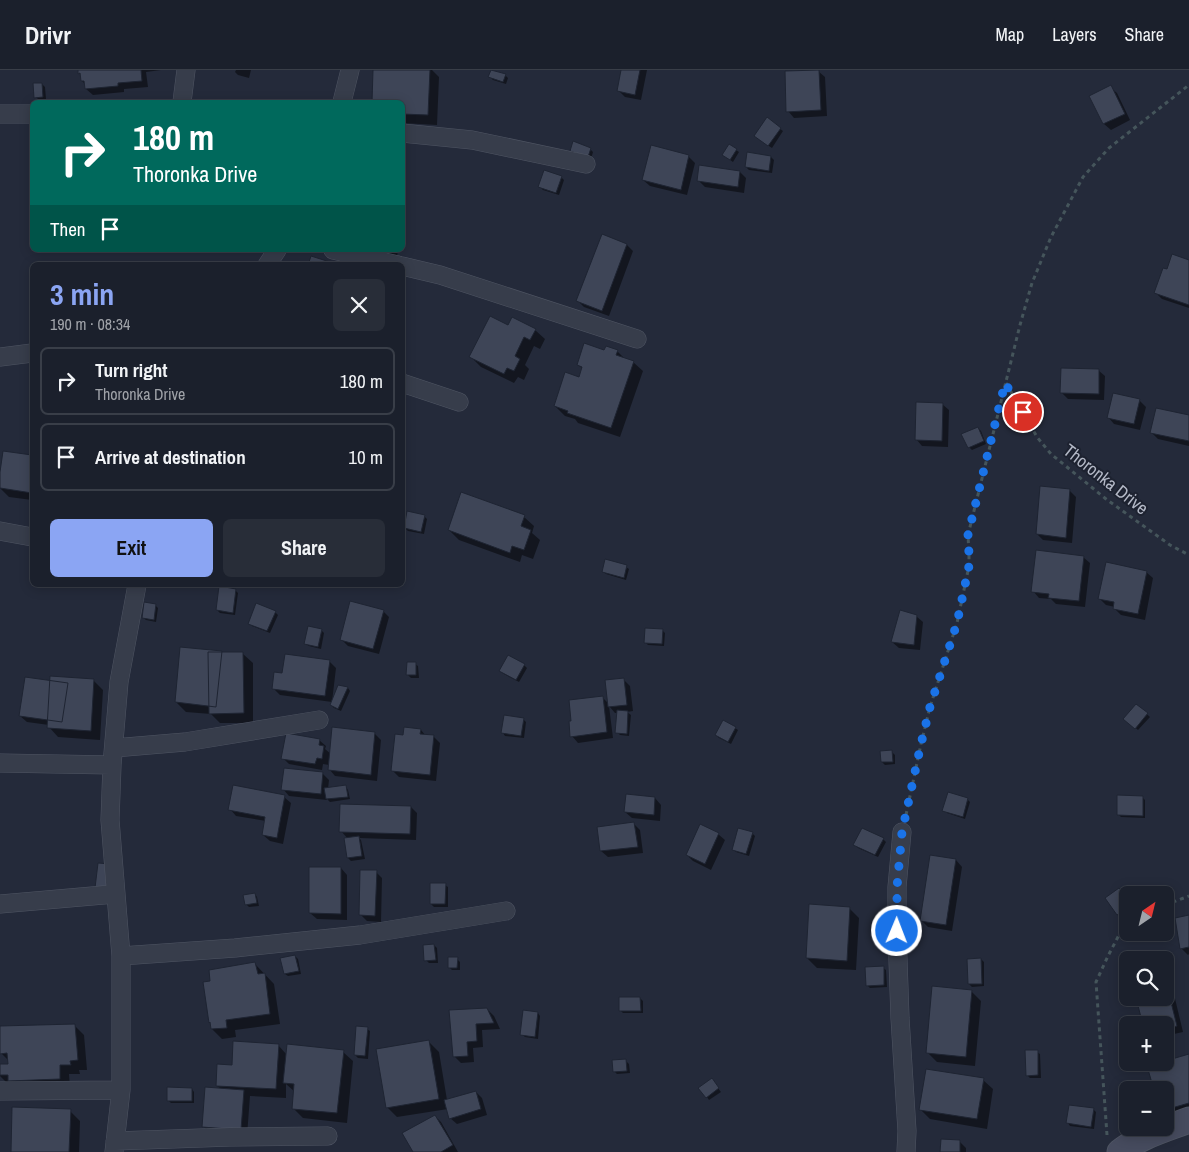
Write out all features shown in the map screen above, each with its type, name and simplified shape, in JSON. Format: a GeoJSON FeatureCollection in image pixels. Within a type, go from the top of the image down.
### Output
{"type":"FeatureCollection","features":[{"type":"Feature","properties":{"kind":"street"},"geometry":{"type":"LineString","coordinates":[[182,100],[186,70]]}},
{"type":"Feature","properties":{"kind":"street"},"geometry":{"type":"LineString","coordinates":[[342,100],[350,70]]}},
{"type":"Feature","properties":{"kind":"street"},"geometry":{"type":"LineString","coordinates":[[0,114],[30,114]]}},
{"type":"Feature","properties":{"kind":"street"},"geometry":{"type":"LineString","coordinates":[[405,133],[472,140],[586,164]]}},
{"type":"Feature","properties":{"kind":"street"},"geometry":{"type":"LineString","coordinates":[[342,252],[385,262]]}},
{"type":"Feature","properties":{"kind":"street"},"geometry":{"type":"LineString","coordinates":[[405,267],[440,275],[637,339]]}},
{"type":"Feature","properties":{"kind":"street"},"geometry":{"type":"LineString","coordinates":[[0,356],[30,353]]}},
{"type":"Feature","properties":{"kind":"street"},"geometry":{"type":"LineString","coordinates":[[405,384],[459,402]]}},
{"type":"Feature","properties":{"kind":"street"},"geometry":{"type":"LineString","coordinates":[[0,531],[30,537]]}},
{"type":"Feature","properties":{"kind":"street"},"geometry":{"type":"LineString","coordinates":[[137,587],[119,682],[112,765],[110,820],[121,956],[121,1090],[115,1147],[230,1137],[328,1136]]}},
{"type":"Feature","properties":{"kind":"street"},"geometry":{"type":"LineString","coordinates":[[114,748],[185,742],[318,720]]}},
{"type":"Feature","properties":{"kind":"street"},"geometry":{"type":"LineString","coordinates":[[0,763],[112,765]]}},
{"type":"Feature","properties":{"kind":"street"},"geometry":{"type":"LineString","coordinates":[[902,832],[897,887],[897,931],[900,1018],[908,1131],[906,1152]]}},
{"type":"Feature","properties":{"kind":"street"},"geometry":{"type":"LineString","coordinates":[[0,904],[115,894]]}},
{"type":"Feature","properties":{"kind":"street"},"geometry":{"type":"LineString","coordinates":[[121,956],[235,948],[360,934],[506,911]]}},
{"type":"Feature","properties":{"kind":"street"},"geometry":{"type":"LineString","coordinates":[[0,1091],[121,1090]]}},
{"type":"Feature","properties":{"kind":"street"},"geometry":{"type":"LineString","coordinates":[[1114,1147],[1129,1145],[1189,1120]]}},
{"type":"Feature","properties":{"kind":"path"},"geometry":{"type":"LineString","coordinates":[[902,832],[928,716],[957,623],[969,566],[968,535],[1005,383],[1032,283],[1051,237],[1083,177],[1109,148],[1189,85]]}},
{"type":"Feature","properties":{"kind":"path","name":"Thoronka Drive"},"geometry":{"type":"LineString","coordinates":[[1005,383],[1037,437],[1050,454],[1106,498],[1170,544],[1189,555]]}},
{"type":"Feature","properties":{"kind":"path"},"geometry":{"type":"LineString","coordinates":[[1174,902],[1189,896]]}},
{"type":"Feature","properties":{"kind":"path"},"geometry":{"type":"LineString","coordinates":[[1114,1147],[1096,982],[1119,935]]}},
{"type":"Feature","properties":{"kind":"building"},"geometry":{"type":"Polygon","coordinates":[[[78,70],[141,70],[142,81],[118,83],[118,86],[85,89],[84,81],[81,81],[78,70]]]}},
{"type":"Feature","properties":{"kind":"building"},"geometry":{"type":"Polygon","coordinates":[[[373,70],[430,70],[428,115],[405,114],[405,100],[372,100],[373,70]]]}},
{"type":"Feature","properties":{"kind":"building"},"geometry":{"type":"Polygon","coordinates":[[[491,70],[506,74],[503,82],[488,77],[491,70]]]}},
{"type":"Feature","properties":{"kind":"building"},"geometry":{"type":"Polygon","coordinates":[[[621,70],[640,70],[635,95],[617,91],[621,70]]]}},
{"type":"Feature","properties":{"kind":"building"},"geometry":{"type":"Polygon","coordinates":[[[819,70],[821,110],[786,112],[785,71],[819,70]]]}},
{"type":"Feature","properties":{"kind":"building"},"geometry":{"type":"Polygon","coordinates":[[[33,83],[42,83],[43,97],[34,98],[33,83]]]}},
{"type":"Feature","properties":{"kind":"building"},"geometry":{"type":"Polygon","coordinates":[[[1111,85],[1125,114],[1103,124],[1089,96],[1111,85]]]}},
{"type":"Feature","properties":{"kind":"building"},"geometry":{"type":"Polygon","coordinates":[[[767,117],[781,128],[768,146],[754,136],[767,117]]]}},
{"type":"Feature","properties":{"kind":"building"},"geometry":{"type":"Polygon","coordinates":[[[573,141],[591,148],[588,157],[570,151],[573,141]]]}},
{"type":"Feature","properties":{"kind":"building"},"geometry":{"type":"Polygon","coordinates":[[[729,144],[737,149],[730,160],[722,155],[729,144]]]}},
{"type":"Feature","properties":{"kind":"building"},"geometry":{"type":"Polygon","coordinates":[[[651,145],[689,155],[681,190],[642,180],[651,145]]]}},
{"type":"Feature","properties":{"kind":"building"},"geometry":{"type":"Polygon","coordinates":[[[747,152],[771,156],[769,171],[745,167],[747,152]]]}},
{"type":"Feature","properties":{"kind":"building"},"geometry":{"type":"Polygon","coordinates":[[[699,165],[740,171],[738,187],[697,181],[699,165]]]}},
{"type":"Feature","properties":{"kind":"building"},"geometry":{"type":"Polygon","coordinates":[[[544,170],[562,176],[556,193],[538,187],[544,170]]]}},
{"type":"Feature","properties":{"kind":"building"},"geometry":{"type":"Polygon","coordinates":[[[602,234],[627,244],[602,311],[576,301],[602,234]]]}},
{"type":"Feature","properties":{"kind":"building"},"geometry":{"type":"Polygon","coordinates":[[[1172,254],[1189,260],[1189,305],[1154,293],[1163,268],[1167,269],[1172,254]]]}},
{"type":"Feature","properties":{"kind":"building"},"geometry":{"type":"Polygon","coordinates":[[[311,256],[330,262],[309,262],[311,256]]]}},
{"type":"Feature","properties":{"kind":"building"},"geometry":{"type":"Polygon","coordinates":[[[490,316],[508,325],[512,317],[536,329],[530,340],[524,337],[515,356],[520,359],[514,371],[507,368],[504,374],[469,357],[490,316]]]}},
{"type":"Feature","properties":{"kind":"building"},"geometry":{"type":"Polygon","coordinates":[[[584,343],[604,350],[606,346],[618,350],[616,355],[634,361],[611,428],[567,413],[568,411],[554,406],[565,372],[579,377],[582,367],[577,365],[584,343]]]}},
{"type":"Feature","properties":{"kind":"building"},"geometry":{"type":"Polygon","coordinates":[[[1061,368],[1099,369],[1099,394],[1060,393],[1061,368]]]}},
{"type":"Feature","properties":{"kind":"building"},"geometry":{"type":"Polygon","coordinates":[[[1113,393],[1140,399],[1134,424],[1107,418],[1113,393]]]}},
{"type":"Feature","properties":{"kind":"building"},"geometry":{"type":"Polygon","coordinates":[[[916,402],[943,403],[942,441],[915,440],[916,402]]]}},
{"type":"Feature","properties":{"kind":"building"},"geometry":{"type":"Polygon","coordinates":[[[1156,408],[1189,415],[1189,441],[1150,433],[1156,408]]]}},
{"type":"Feature","properties":{"kind":"building"},"geometry":{"type":"Polygon","coordinates":[[[978,427],[984,441],[968,448],[961,434],[978,427]]]}},
{"type":"Feature","properties":{"kind":"building"},"geometry":{"type":"Polygon","coordinates":[[[3,451],[30,455],[30,493],[0,488],[3,451]]]}},
{"type":"Feature","properties":{"kind":"building"},"geometry":{"type":"Polygon","coordinates":[[[1040,486],[1070,489],[1066,538],[1036,534],[1040,486]]]}},
{"type":"Feature","properties":{"kind":"building"},"geometry":{"type":"Polygon","coordinates":[[[461,492],[525,515],[521,526],[531,530],[524,550],[512,546],[510,553],[448,530],[461,492]]]}},
{"type":"Feature","properties":{"kind":"building"},"geometry":{"type":"Polygon","coordinates":[[[407,511],[425,515],[421,532],[405,528],[407,511]]]}},
{"type":"Feature","properties":{"kind":"building"},"geometry":{"type":"Polygon","coordinates":[[[1036,550],[1084,556],[1079,601],[1048,598],[1049,594],[1031,592],[1036,550]]]}},
{"type":"Feature","properties":{"kind":"building"},"geometry":{"type":"Polygon","coordinates":[[[605,559],[627,565],[624,578],[602,572],[605,559]]]}},
{"type":"Feature","properties":{"kind":"building"},"geometry":{"type":"Polygon","coordinates":[[[1106,562],[1147,571],[1138,614],[1113,609],[1114,602],[1098,599],[1106,562]]]}},
{"type":"Feature","properties":{"kind":"building"},"geometry":{"type":"Polygon","coordinates":[[[219,587],[236,589],[233,613],[216,610],[219,587]]]}},
{"type":"Feature","properties":{"kind":"building"},"geometry":{"type":"Polygon","coordinates":[[[350,601],[384,610],[373,649],[340,640],[350,601]]]}},
{"type":"Feature","properties":{"kind":"building"},"geometry":{"type":"Polygon","coordinates":[[[144,602],[156,604],[154,620],[142,618],[144,602]]]}},
{"type":"Feature","properties":{"kind":"building"},"geometry":{"type":"Polygon","coordinates":[[[256,603],[276,611],[267,631],[248,624],[256,603]]]}},
{"type":"Feature","properties":{"kind":"building"},"geometry":{"type":"Polygon","coordinates":[[[900,610],[917,615],[914,645],[891,642],[900,610]]]}},
{"type":"Feature","properties":{"kind":"building"},"geometry":{"type":"Polygon","coordinates":[[[308,626],[322,629],[318,647],[304,644],[308,626]]]}},
{"type":"Feature","properties":{"kind":"building"},"geometry":{"type":"Polygon","coordinates":[[[645,628],[663,629],[662,644],[644,643],[645,628]]]}},
{"type":"Feature","properties":{"kind":"building"},"geometry":{"type":"Polygon","coordinates":[[[180,647],[222,651],[216,707],[175,702],[180,647]]]}},
{"type":"Feature","properties":{"kind":"building"},"geometry":{"type":"Polygon","coordinates":[[[208,652],[243,652],[244,713],[209,714],[208,652]]]}},
{"type":"Feature","properties":{"kind":"building"},"geometry":{"type":"Polygon","coordinates":[[[285,654],[330,660],[325,696],[272,689],[274,672],[282,673],[285,654]]]}},
{"type":"Feature","properties":{"kind":"building"},"geometry":{"type":"Polygon","coordinates":[[[508,655],[525,664],[516,680],[499,671],[508,655]]]}},
{"type":"Feature","properties":{"kind":"building"},"geometry":{"type":"Polygon","coordinates":[[[407,662],[416,662],[416,675],[406,675],[407,662]]]}},
{"type":"Feature","properties":{"kind":"building"},"geometry":{"type":"Polygon","coordinates":[[[50,676],[94,679],[91,731],[47,728],[50,676]]]}},
{"type":"Feature","properties":{"kind":"building"},"geometry":{"type":"Polygon","coordinates":[[[25,677],[68,683],[62,722],[19,716],[25,677]]]}},
{"type":"Feature","properties":{"kind":"building"},"geometry":{"type":"Polygon","coordinates":[[[624,678],[627,705],[608,707],[605,680],[624,678]]]}},
{"type":"Feature","properties":{"kind":"building"},"geometry":{"type":"Polygon","coordinates":[[[338,685],[348,687],[338,709],[330,705],[338,685]]]}},
{"type":"Feature","properties":{"kind":"building"},"geometry":{"type":"Polygon","coordinates":[[[603,696],[607,732],[570,737],[569,700],[603,696]]]}},
{"type":"Feature","properties":{"kind":"building"},"geometry":{"type":"Polygon","coordinates":[[[1136,704],[1148,713],[1135,729],[1123,719],[1136,704]]]}},
{"type":"Feature","properties":{"kind":"building"},"geometry":{"type":"Polygon","coordinates":[[[617,710],[628,711],[627,734],[615,733],[617,710]]]}},
{"type":"Feature","properties":{"kind":"building"},"geometry":{"type":"Polygon","coordinates":[[[504,715],[524,718],[521,736],[501,733],[504,715]]]}},
{"type":"Feature","properties":{"kind":"building"},"geometry":{"type":"Polygon","coordinates":[[[723,720],[736,727],[728,742],[715,735],[723,720]]]}},
{"type":"Feature","properties":{"kind":"building"},"geometry":{"type":"Polygon","coordinates":[[[332,727],[375,732],[371,775],[328,770],[332,727]]]}},
{"type":"Feature","properties":{"kind":"building"},"geometry":{"type":"Polygon","coordinates":[[[404,727],[421,729],[420,734],[434,735],[430,775],[391,771],[395,734],[403,735],[404,727]]]}},
{"type":"Feature","properties":{"kind":"building"},"geometry":{"type":"Polygon","coordinates":[[[286,733],[320,739],[319,745],[324,746],[322,759],[317,758],[315,764],[281,759],[286,733]]]}},
{"type":"Feature","properties":{"kind":"building"},"geometry":{"type":"Polygon","coordinates":[[[892,750],[893,762],[881,762],[880,751],[892,750]]]}},
{"type":"Feature","properties":{"kind":"building"},"geometry":{"type":"Polygon","coordinates":[[[284,768],[323,772],[321,794],[281,790],[284,768]]]}},
{"type":"Feature","properties":{"kind":"building"},"geometry":{"type":"Polygon","coordinates":[[[233,785],[285,795],[277,838],[262,835],[265,817],[228,810],[233,785]]]}},
{"type":"Feature","properties":{"kind":"building"},"geometry":{"type":"Polygon","coordinates":[[[346,785],[348,797],[326,799],[324,788],[346,785]]]}},
{"type":"Feature","properties":{"kind":"building"},"geometry":{"type":"Polygon","coordinates":[[[948,792],[968,798],[963,817],[942,811],[948,792]]]}},
{"type":"Feature","properties":{"kind":"building"},"geometry":{"type":"Polygon","coordinates":[[[626,794],[655,797],[654,815],[624,812],[626,794]]]}},
{"type":"Feature","properties":{"kind":"building"},"geometry":{"type":"Polygon","coordinates":[[[1117,795],[1143,796],[1143,816],[1117,815],[1117,795]]]}},
{"type":"Feature","properties":{"kind":"building"},"geometry":{"type":"Polygon","coordinates":[[[340,804],[411,806],[410,834],[339,832],[340,804]]]}},
{"type":"Feature","properties":{"kind":"building"},"geometry":{"type":"Polygon","coordinates":[[[634,822],[638,847],[600,851],[597,827],[634,822]]]}},
{"type":"Feature","properties":{"kind":"building"},"geometry":{"type":"Polygon","coordinates":[[[700,824],[719,833],[705,864],[686,855],[700,824]]]}},
{"type":"Feature","properties":{"kind":"building"},"geometry":{"type":"Polygon","coordinates":[[[738,828],[753,832],[746,854],[732,850],[738,828]]]}},
{"type":"Feature","properties":{"kind":"building"},"geometry":{"type":"Polygon","coordinates":[[[862,828],[884,838],[875,855],[853,845],[862,828]]]}},
{"type":"Feature","properties":{"kind":"building"},"geometry":{"type":"Polygon","coordinates":[[[359,836],[362,856],[347,858],[344,838],[359,836]]]}},
{"type":"Feature","properties":{"kind":"building"},"geometry":{"type":"Polygon","coordinates":[[[930,855],[956,859],[946,925],[920,921],[930,855]]]}},
{"type":"Feature","properties":{"kind":"building"},"geometry":{"type":"Polygon","coordinates":[[[98,863],[111,864],[107,889],[95,888],[98,863]]]}},
{"type":"Feature","properties":{"kind":"building"},"geometry":{"type":"Polygon","coordinates":[[[309,867],[341,867],[341,914],[309,913],[309,867]]]}},
{"type":"Feature","properties":{"kind":"building"},"geometry":{"type":"Polygon","coordinates":[[[360,870],[377,870],[375,916],[359,915],[360,870]]]}},
{"type":"Feature","properties":{"kind":"building"},"geometry":{"type":"Polygon","coordinates":[[[430,883],[446,883],[445,904],[430,904],[430,883]]]}},
{"type":"Feature","properties":{"kind":"building"},"geometry":{"type":"Polygon","coordinates":[[[1119,888],[1119,914],[1117,915],[1105,898],[1119,888]]]}},
{"type":"Feature","properties":{"kind":"building"},"geometry":{"type":"Polygon","coordinates":[[[255,893],[257,903],[245,905],[243,895],[255,893]]]}},
{"type":"Feature","properties":{"kind":"building"},"geometry":{"type":"Polygon","coordinates":[[[809,904],[850,907],[847,961],[806,958],[809,904]]]}},
{"type":"Feature","properties":{"kind":"building"},"geometry":{"type":"Polygon","coordinates":[[[1189,915],[1189,947],[1180,949],[1175,918],[1189,915]]]}},
{"type":"Feature","properties":{"kind":"building"},"geometry":{"type":"Polygon","coordinates":[[[434,944],[436,960],[424,961],[423,945],[434,944]]]}},
{"type":"Feature","properties":{"kind":"building"},"geometry":{"type":"Polygon","coordinates":[[[295,955],[299,971],[284,974],[280,958],[295,955]]]}},
{"type":"Feature","properties":{"kind":"building"},"geometry":{"type":"Polygon","coordinates":[[[448,957],[458,957],[457,968],[448,968],[448,957]]]}},
{"type":"Feature","properties":{"kind":"building"},"geometry":{"type":"Polygon","coordinates":[[[981,958],[982,984],[968,984],[967,959],[981,958]]]}},
{"type":"Feature","properties":{"kind":"building"},"geometry":{"type":"Polygon","coordinates":[[[255,962],[258,974],[265,973],[270,1014],[226,1020],[227,1028],[211,1029],[203,982],[210,981],[209,970],[255,962]]]}},
{"type":"Feature","properties":{"kind":"building"},"geometry":{"type":"Polygon","coordinates":[[[884,966],[884,985],[866,986],[865,967],[884,966]]]}},
{"type":"Feature","properties":{"kind":"building"},"geometry":{"type":"Polygon","coordinates":[[[932,986],[972,990],[966,1057],[926,1053],[932,986]]]}},
{"type":"Feature","properties":{"kind":"building"},"geometry":{"type":"Polygon","coordinates":[[[619,997],[640,997],[641,1011],[619,1011],[619,997]]]}},
{"type":"Feature","properties":{"kind":"building"},"geometry":{"type":"Polygon","coordinates":[[[1138,1006],[1172,1006],[1177,1026],[1174,1027],[1174,1016],[1141,1016],[1138,1006]]]}},
{"type":"Feature","properties":{"kind":"building"},"geometry":{"type":"Polygon","coordinates":[[[487,1008],[494,1023],[476,1024],[477,1041],[467,1042],[468,1056],[453,1057],[449,1010],[487,1008]]]}},
{"type":"Feature","properties":{"kind":"building"},"geometry":{"type":"Polygon","coordinates":[[[523,1010],[538,1012],[535,1037],[520,1035],[523,1010]]]}},
{"type":"Feature","properties":{"kind":"building"},"geometry":{"type":"Polygon","coordinates":[[[75,1024],[78,1060],[70,1061],[71,1065],[60,1065],[60,1079],[8,1081],[8,1075],[0,1075],[0,1064],[8,1064],[7,1053],[0,1054],[0,1026],[75,1024]]]}},
{"type":"Feature","properties":{"kind":"building"},"geometry":{"type":"Polygon","coordinates":[[[356,1026],[368,1027],[365,1056],[354,1055],[356,1026]]]}},
{"type":"Feature","properties":{"kind":"building"},"geometry":{"type":"Polygon","coordinates":[[[429,1040],[439,1099],[386,1108],[376,1049],[429,1040]]]}},
{"type":"Feature","properties":{"kind":"building"},"geometry":{"type":"Polygon","coordinates":[[[233,1041],[279,1044],[276,1089],[216,1086],[217,1064],[232,1065],[233,1041]]]}},
{"type":"Feature","properties":{"kind":"building"},"geometry":{"type":"Polygon","coordinates":[[[287,1044],[344,1050],[337,1113],[292,1109],[294,1084],[283,1083],[287,1044]]]}},
{"type":"Feature","properties":{"kind":"building"},"geometry":{"type":"Polygon","coordinates":[[[1025,1050],[1038,1050],[1038,1075],[1026,1076],[1025,1050]]]}},
{"type":"Feature","properties":{"kind":"building"},"geometry":{"type":"Polygon","coordinates":[[[1189,1054],[1189,1103],[1174,1107],[1174,1081],[1151,1081],[1148,1071],[1174,1071],[1174,1058],[1189,1054]]]}},
{"type":"Feature","properties":{"kind":"building"},"geometry":{"type":"Polygon","coordinates":[[[626,1059],[627,1071],[613,1072],[612,1060],[626,1059]]]}},
{"type":"Feature","properties":{"kind":"building"},"geometry":{"type":"Polygon","coordinates":[[[926,1069],[984,1078],[977,1119],[919,1110],[926,1069]]]}},
{"type":"Feature","properties":{"kind":"building"},"geometry":{"type":"Polygon","coordinates":[[[712,1078],[719,1088],[706,1098],[698,1088],[712,1078]]]}},
{"type":"Feature","properties":{"kind":"building"},"geometry":{"type":"Polygon","coordinates":[[[167,1087],[192,1088],[192,1101],[167,1101],[167,1087]]]}},
{"type":"Feature","properties":{"kind":"building"},"geometry":{"type":"Polygon","coordinates":[[[205,1087],[244,1090],[241,1130],[202,1127],[205,1087]]]}},
{"type":"Feature","properties":{"kind":"building"},"geometry":{"type":"Polygon","coordinates":[[[476,1091],[481,1109],[449,1119],[444,1100],[476,1091]]]}},
{"type":"Feature","properties":{"kind":"building"},"geometry":{"type":"Polygon","coordinates":[[[1069,1105],[1094,1108],[1091,1127],[1066,1123],[1069,1105]]]}},
{"type":"Feature","properties":{"kind":"building"},"geometry":{"type":"Polygon","coordinates":[[[12,1107],[71,1109],[69,1152],[11,1152],[12,1107]]]}},
{"type":"Feature","properties":{"kind":"building"},"geometry":{"type":"Polygon","coordinates":[[[435,1115],[453,1145],[441,1152],[413,1152],[402,1133],[435,1115]]]}},
{"type":"Feature","properties":{"kind":"building"},"geometry":{"type":"Polygon","coordinates":[[[941,1139],[960,1140],[960,1152],[940,1152],[941,1139]]]}},
{"type":"Feature","properties":{"kind":"route"},"geometry":{"type":"LineString","coordinates":[[897,931],[897,887],[902,832],[930,707],[957,623],[969,566],[968,535],[1005,383],[1023,412]]}}]}
